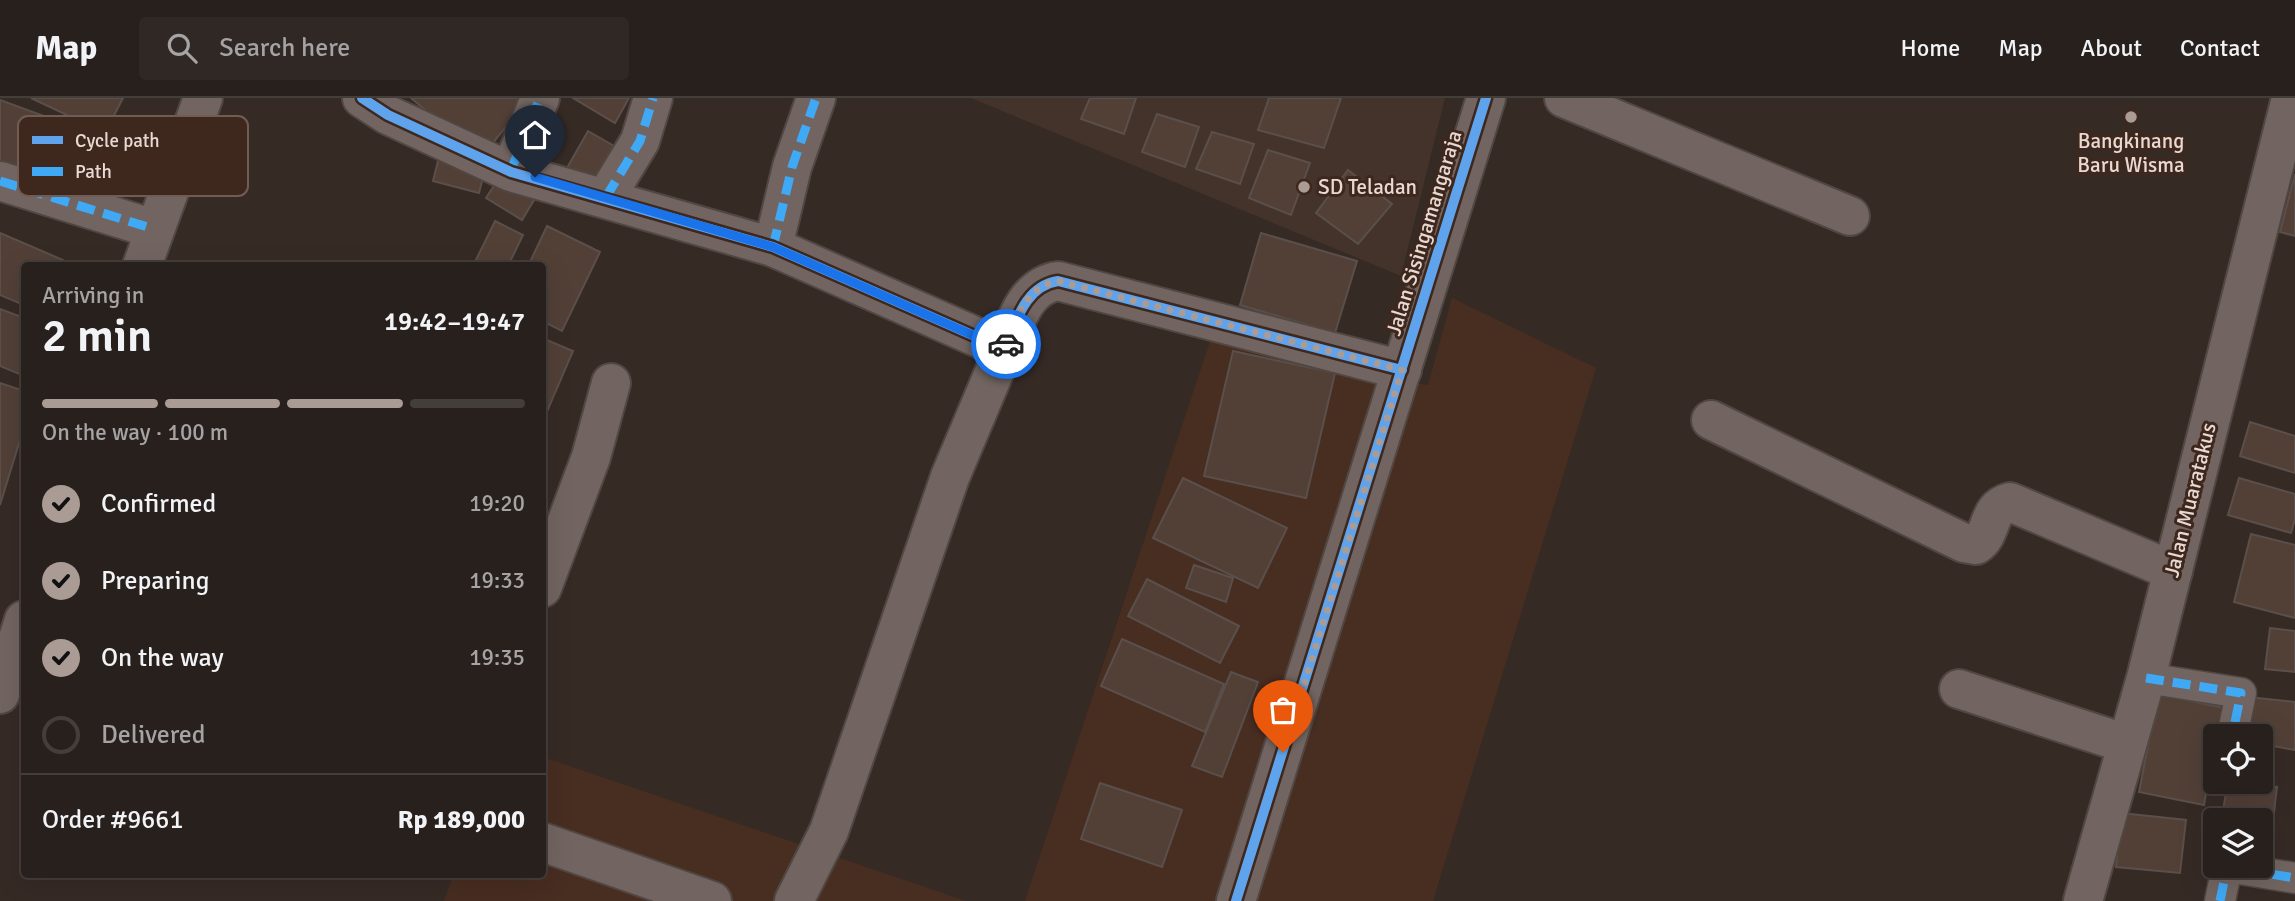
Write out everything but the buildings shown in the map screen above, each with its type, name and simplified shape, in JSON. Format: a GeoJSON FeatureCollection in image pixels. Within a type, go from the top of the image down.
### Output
{"type":"FeatureCollection","features":[{"type":"Feature","properties":{"kind":"street"},"geometry":{"type":"LineString","coordinates":[[196,116],[203,98]]}},
{"type":"Feature","properties":{"kind":"street"},"geometry":{"type":"LineString","coordinates":[[362,98],[388,116],[511,170],[773,247],[1004,349]]}},
{"type":"Feature","properties":{"kind":"street"},"geometry":{"type":"LineString","coordinates":[[511,170],[541,98]]}},
{"type":"Feature","properties":{"kind":"street"},"geometry":{"type":"LineString","coordinates":[[606,197],[640,141],[653,98]]}},
{"type":"Feature","properties":{"kind":"street"},"geometry":{"type":"LineString","coordinates":[[773,247],[792,167],[816,98]]}},
{"type":"Feature","properties":{"kind":"street","name":"Jalan Sisingamangaraja"},"geometry":{"type":"LineString","coordinates":[[1236,901],[1486,98]]}},
{"type":"Feature","properties":{"kind":"street"},"geometry":{"type":"LineString","coordinates":[[1564,98],[1850,216]]}},
{"type":"Feature","properties":{"kind":"street","name":"Jalan Muaratakus"},"geometry":{"type":"LineString","coordinates":[[2083,901],[2146,678],[2291,98]]}},
{"type":"Feature","properties":{"kind":"street"},"geometry":{"type":"LineString","coordinates":[[0,181],[18,187]]}},
{"type":"Feature","properties":{"kind":"street"},"geometry":{"type":"LineString","coordinates":[[48,196],[154,229]]}},
{"type":"Feature","properties":{"kind":"street"},"geometry":{"type":"LineString","coordinates":[[143,262],[166,196]]}},
{"type":"Feature","properties":{"kind":"street"},"geometry":{"type":"LineString","coordinates":[[794,901],[829,831],[950,477],[1021,309],[1032,293],[1045,283],[1058,281],[1402,370]]}},
{"type":"Feature","properties":{"kind":"street"},"geometry":{"type":"LineString","coordinates":[[546,577],[591,457],[611,383]]}},
{"type":"Feature","properties":{"kind":"street"},"geometry":{"type":"LineString","coordinates":[[1711,420],[1965,543],[1976,545],[1981,542],[1992,515],[1999,507],[2010,502],[2173,571]]}},
{"type":"Feature","properties":{"kind":"street"},"geometry":{"type":"LineString","coordinates":[[1,688],[21,629]]}},
{"type":"Feature","properties":{"kind":"street"},"geometry":{"type":"LineString","coordinates":[[2146,678],[2241,693],[2235,724]]}},
{"type":"Feature","properties":{"kind":"street"},"geometry":{"type":"LineString","coordinates":[[1959,689],[2127,744]]}},
{"type":"Feature","properties":{"kind":"street"},"geometry":{"type":"LineString","coordinates":[[546,843],[712,901]]}},
{"type":"Feature","properties":{"kind":"street"},"geometry":{"type":"LineString","coordinates":[[2220,901],[2227,867],[2295,878]]}},
{"type":"Feature","properties":{"kind":"shaded area","name":"SD Teladan"},"geometry":{"type":"Polygon","coordinates":[[[971,98],[1445,98],[1401,276],[971,98]]]}},
{"type":"Feature","properties":{"kind":"shaded area"},"geometry":{"type":"Polygon","coordinates":[[[1452,298],[1596,368],[1433,901],[1025,901],[1212,335],[1371,377],[1428,385],[1452,298]]]}},
{"type":"Feature","properties":{"kind":"shaded area"},"geometry":{"type":"Polygon","coordinates":[[[546,758],[966,901],[444,901],[452,878],[546,878],[546,758]]]}},
{"type":"Feature","properties":{"kind":"marked path"},"geometry":{"type":"LineString","coordinates":[[511,170],[540,98]]}},
{"type":"Feature","properties":{"kind":"marked path"},"geometry":{"type":"LineString","coordinates":[[606,197],[640,141],[653,98]]}},
{"type":"Feature","properties":{"kind":"marked path"},"geometry":{"type":"LineString","coordinates":[[773,247],[792,167],[816,98]]}},
{"type":"Feature","properties":{"kind":"marked path"},"geometry":{"type":"LineString","coordinates":[[0,181],[18,187]]}},
{"type":"Feature","properties":{"kind":"marked path"},"geometry":{"type":"LineString","coordinates":[[48,196],[154,229]]}},
{"type":"Feature","properties":{"kind":"marked path"},"geometry":{"type":"LineString","coordinates":[[2146,678],[2241,693],[2235,724]]}},
{"type":"Feature","properties":{"kind":"marked path"},"geometry":{"type":"LineString","coordinates":[[2220,901],[2227,867],[2295,878]]}},
{"type":"Feature","properties":{"kind":"cycle path"},"geometry":{"type":"LineString","coordinates":[[362,98],[388,115],[511,172],[773,247],[1004,349],[1023,307],[1030,298],[1037,290],[1058,281],[1402,370]]}},
{"type":"Feature","properties":{"kind":"cycle path"},"geometry":{"type":"LineString","coordinates":[[1236,901],[1486,98]]}},
{"type":"Feature","properties":{"kind":"way so far"},"geometry":{"type":"LineString","coordinates":[[1006,344],[1021,309],[1032,293],[1045,283],[1058,281],[1402,370],[1283,752]]}},
{"type":"Feature","properties":{"kind":"place","name":"Bangkinang Baru Wisma"},"geometry":{"type":"Point","coordinates":[2131,117]}},
{"type":"Feature","properties":{"kind":"place","name":"SD Teladan"},"geometry":{"type":"Point","coordinates":[1304,187]}},
{"type":"Feature","properties":{"kind":"route"},"geometry":{"type":"LineString","coordinates":[[535,177],[773,247],[1004,349],[1006,344]]}}]}
